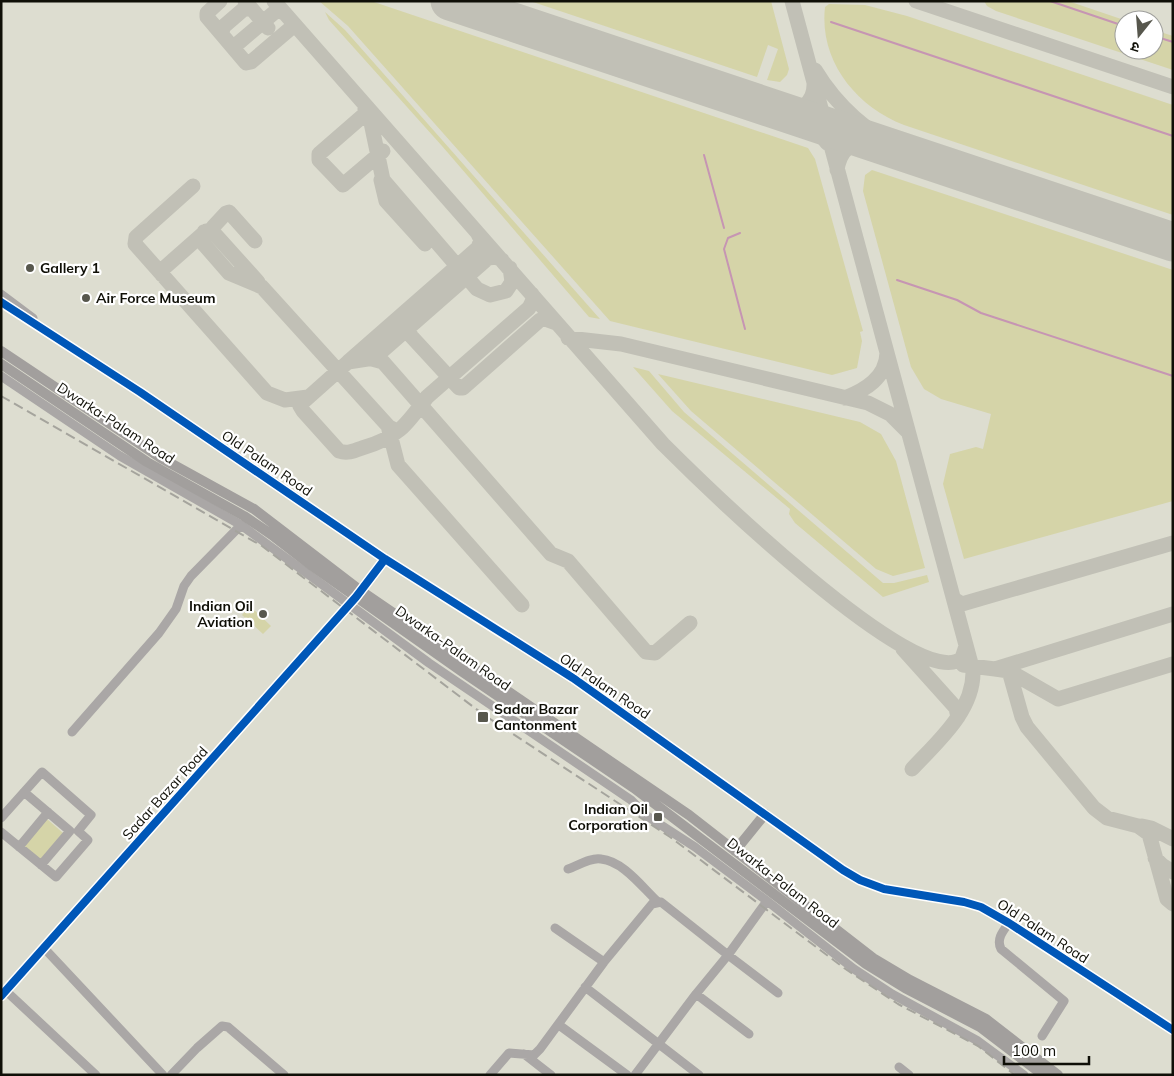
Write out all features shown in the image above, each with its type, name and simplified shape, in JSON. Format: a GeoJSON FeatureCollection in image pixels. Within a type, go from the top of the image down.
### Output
{"type":"FeatureCollection","features":[{"type":"Feature","properties":{"kind":"main road"},"geometry":{"type":"LineString","coordinates":[[1,352],[161,458],[254,509],[359,594]]}},
{"type":"Feature","properties":{"kind":"main road","name":"Dwarka-Palam Road"},"geometry":{"type":"LineString","coordinates":[[1,364],[35,393],[147,462],[244,516],[640,780],[873,958],[910,980],[986,1019],[1058,1075]]}},
{"type":"Feature","properties":{"kind":"main road","name":"Dwarka-Palam Road"},"geometry":{"type":"LineString","coordinates":[[359,594],[634,788],[866,964],[905,988],[980,1027],[1043,1075]]}},
{"type":"Feature","properties":{"kind":"main road"},"geometry":{"type":"LineString","coordinates":[[735,851],[765,814]]}},
{"type":"Feature","properties":{"kind":"street"},"geometry":{"type":"LineString","coordinates":[[1,294],[32,317],[37,325]]}},
{"type":"Feature","properties":{"kind":"street"},"geometry":{"type":"LineString","coordinates":[[1,302],[28,322],[37,325]]}},
{"type":"Feature","properties":{"kind":"street","name":"Old Palam Road"},"geometry":{"type":"LineString","coordinates":[[37,325],[384,559],[573,678],[860,880],[884,889],[964,902],[981,907],[1009,923],[1173,1030]]}},
{"type":"Feature","properties":{"kind":"street"},"geometry":{"type":"LineString","coordinates":[[1,376],[35,393],[120,456],[241,525],[348,606],[630,800],[647,816],[695,847],[854,968],[892,994],[978,1041],[1024,1075]]}},
{"type":"Feature","properties":{"kind":"street"},"geometry":{"type":"LineString","coordinates":[[72,732],[158,633],[176,609],[184,586],[192,576],[241,525]]}},
{"type":"Feature","properties":{"kind":"street","name":"Sadar Bazar Road"},"geometry":{"type":"LineString","coordinates":[[4,994],[359,594],[384,559]]}},
{"type":"Feature","properties":{"kind":"street"},"geometry":{"type":"LineString","coordinates":[[1,818],[42,772],[91,815],[41,865]]}},
{"type":"Feature","properties":{"kind":"street"},"geometry":{"type":"LineString","coordinates":[[1,832],[56,877],[88,840],[48,812],[24,792]]}},
{"type":"Feature","properties":{"kind":"street"},"geometry":{"type":"LineString","coordinates":[[19,847],[48,812]]}},
{"type":"Feature","properties":{"kind":"street"},"geometry":{"type":"LineString","coordinates":[[568,869],[602,859],[614,863],[630,875],[657,901],[661,902],[778,993]]}},
{"type":"Feature","properties":{"kind":"street"},"geometry":{"type":"LineString","coordinates":[[490,1075],[509,1053],[534,1055],[559,1025],[604,962],[657,901]]}},
{"type":"Feature","properties":{"kind":"street"},"geometry":{"type":"LineString","coordinates":[[635,1075],[696,994],[728,956],[768,901]]}},
{"type":"Feature","properties":{"kind":"street"},"geometry":{"type":"LineString","coordinates":[[1009,923],[999,938],[998,944],[1001,949],[1056,992],[1064,1001],[1042,1036]]}},
{"type":"Feature","properties":{"kind":"street"},"geometry":{"type":"LineString","coordinates":[[555,928],[604,962]]}},
{"type":"Feature","properties":{"kind":"street"},"geometry":{"type":"LineString","coordinates":[[44,948],[163,1075]]}},
{"type":"Feature","properties":{"kind":"street"},"geometry":{"type":"LineString","coordinates":[[585,987],[699,1075]]}},
{"type":"Feature","properties":{"kind":"street"},"geometry":{"type":"LineString","coordinates":[[4,994],[96,1075]]}},
{"type":"Feature","properties":{"kind":"street"},"geometry":{"type":"LineString","coordinates":[[696,994],[748,1034]]}},
{"type":"Feature","properties":{"kind":"street"},"geometry":{"type":"LineString","coordinates":[[559,1025],[627,1075]]}},
{"type":"Feature","properties":{"kind":"street"},"geometry":{"type":"LineString","coordinates":[[171,1075],[222,1026],[228,1027],[284,1075]]}},
{"type":"Feature","properties":{"kind":"street"},"geometry":{"type":"LineString","coordinates":[[524,1054],[551,1075]]}},
{"type":"Feature","properties":{"kind":"street"},"geometry":{"type":"LineString","coordinates":[[899,1067],[909,1075]]}},
{"type":"Feature","properties":{"kind":"green space"},"geometry":{"type":"Polygon","coordinates":[[[319,1],[371,1],[808,148],[815,159],[863,331],[860,332],[862,341],[857,368],[832,375],[610,321],[348,26],[319,1]]]}},
{"type":"Feature","properties":{"kind":"green space"},"geometry":{"type":"Polygon","coordinates":[[[530,1],[771,1],[789,69],[787,75],[780,82],[767,80],[778,49],[768,45],[757,77],[530,1]]]}},
{"type":"Feature","properties":{"kind":"green space"},"geometry":{"type":"Polygon","coordinates":[[[984,1],[1068,1],[1114,17],[1114,50],[996,11],[987,6],[984,1]]]}},
{"type":"Feature","properties":{"kind":"green space"},"geometry":{"type":"Polygon","coordinates":[[[829,4],[865,5],[907,16],[1173,105],[1173,215],[904,125],[886,117],[856,93],[834,63],[825,27],[825,7],[829,4]]]}},
{"type":"Feature","properties":{"kind":"green space"},"geometry":{"type":"Polygon","coordinates":[[[325,12],[345,30],[600,319],[589,317],[442,146],[329,20],[325,12]]]}},
{"type":"Feature","properties":{"kind":"green space"},"geometry":{"type":"Polygon","coordinates":[[[1164,33],[1173,36],[1173,70],[1143,60],[1164,60],[1164,33]]]}},
{"type":"Feature","properties":{"kind":"green space"},"geometry":{"type":"Polygon","coordinates":[[[872,170],[1173,270],[1173,501],[964,559],[943,484],[950,454],[976,447],[983,449],[991,414],[941,399],[924,389],[911,367],[863,191],[865,175],[872,170]]]}},
{"type":"Feature","properties":{"kind":"green space"},"geometry":{"type":"Polygon","coordinates":[[[633,367],[649,371],[684,412],[883,583],[894,583],[927,575],[929,582],[883,597],[795,523],[789,514],[790,509],[672,411],[633,367]]]}},
{"type":"Feature","properties":{"kind":"green space"},"geometry":{"type":"Polygon","coordinates":[[[658,374],[860,422],[881,434],[896,461],[925,568],[893,576],[876,569],[691,411],[658,374]]]}},
{"type":"Feature","properties":{"kind":"green space"},"geometry":{"type":"Polygon","coordinates":[[[250,606],[271,626],[263,634],[242,615],[250,606]]]}},
{"type":"Feature","properties":{"kind":"green space"},"geometry":{"type":"Polygon","coordinates":[[[47,819],[63,833],[40,860],[24,846],[47,819]]]}},
{"type":"Feature","properties":{"kind":"waterway"},"geometry":{"type":"LineString","coordinates":[[1050,1],[1114,23]]}},
{"type":"Feature","properties":{"kind":"waterway"},"geometry":{"type":"LineString","coordinates":[[831,22],[1173,136]]}},
{"type":"Feature","properties":{"kind":"waterway"},"geometry":{"type":"LineString","coordinates":[[1164,39],[1173,42]]}},
{"type":"Feature","properties":{"kind":"waterway"},"geometry":{"type":"LineString","coordinates":[[704,155],[724,228]]}},
{"type":"Feature","properties":{"kind":"waterway"},"geometry":{"type":"LineString","coordinates":[[740,233],[728,238],[724,249],[745,329]]}},
{"type":"Feature","properties":{"kind":"waterway"},"geometry":{"type":"LineString","coordinates":[[897,280],[957,300],[981,313],[1173,376]]}},
{"type":"Feature","properties":{"kind":"taxiway"},"geometry":{"type":"LineString","coordinates":[[220,1],[207,13],[207,17],[246,63],[251,62],[291,28],[296,28]]}},
{"type":"Feature","properties":{"kind":"taxiway"},"geometry":{"type":"LineString","coordinates":[[245,1],[268,28]]}},
{"type":"Feature","properties":{"kind":"taxiway"},"geometry":{"type":"LineString","coordinates":[[274,1],[663,444],[718,497],[809,578],[858,616],[902,646],[938,661],[962,658],[966,646]]}},
{"type":"Feature","properties":{"kind":"taxiway"},"geometry":{"type":"LineString","coordinates":[[792,1],[973,671],[972,686],[961,712],[943,737],[912,769]]}},
{"type":"Feature","properties":{"kind":"taxiway"},"geometry":{"type":"LineString","coordinates":[[916,1],[1173,87]]}},
{"type":"Feature","properties":{"kind":"taxiway"},"geometry":{"type":"LineString","coordinates":[[222,34],[223,27],[245,8],[251,9]]}},
{"type":"Feature","properties":{"kind":"taxiway"},"geometry":{"type":"LineString","coordinates":[[231,45],[236,45],[276,11],[283,12]]}},
{"type":"Feature","properties":{"kind":"taxiway"},"geometry":{"type":"LineString","coordinates":[[815,70],[824,84],[855,119],[893,146],[908,153]]}},
{"type":"Feature","properties":{"kind":"taxiway"},"geometry":{"type":"LineString","coordinates":[[779,111],[793,110],[804,106],[812,97],[814,83]]}},
{"type":"Feature","properties":{"kind":"taxiway"},"geometry":{"type":"LineString","coordinates":[[365,108],[365,114],[319,154],[319,160],[343,185],[383,151]]}},
{"type":"Feature","properties":{"kind":"taxiway"},"geometry":{"type":"LineString","coordinates":[[369,113],[383,180],[477,289],[490,295],[506,291],[512,282],[510,268]]}},
{"type":"Feature","properties":{"kind":"taxiway"},"geometry":{"type":"LineString","coordinates":[[795,116],[814,126],[827,143]]}},
{"type":"Feature","properties":{"kind":"taxiway"},"geometry":{"type":"LineString","coordinates":[[837,170],[841,157],[848,148],[864,141],[871,141]]}},
{"type":"Feature","properties":{"kind":"taxiway"},"geometry":{"type":"LineString","coordinates":[[381,180],[386,201],[425,244]]}},
{"type":"Feature","properties":{"kind":"taxiway"},"geometry":{"type":"LineString","coordinates":[[193,186],[136,237],[135,244],[267,393],[285,400],[308,397]]}},
{"type":"Feature","properties":{"kind":"taxiway"},"geometry":{"type":"LineString","coordinates":[[255,241],[229,212],[213,227],[213,232],[258,282]]}},
{"type":"Feature","properties":{"kind":"taxiway"},"geometry":{"type":"LineString","coordinates":[[162,275],[163,269],[206,231]]}},
{"type":"Feature","properties":{"kind":"taxiway"},"geometry":{"type":"LineString","coordinates":[[213,232],[204,232],[201,241],[229,273],[262,287],[389,427],[395,430],[400,429]]}},
{"type":"Feature","properties":{"kind":"taxiway"},"geometry":{"type":"LineString","coordinates":[[348,362],[478,248],[481,240],[478,234]]}},
{"type":"Feature","properties":{"kind":"taxiway"},"geometry":{"type":"LineString","coordinates":[[502,260],[496,257],[488,258],[374,358],[348,362],[302,403],[300,406],[303,411],[339,451],[353,451],[384,440],[400,430],[427,397],[529,308],[533,300],[532,294]]}},
{"type":"Feature","properties":{"kind":"taxiway"},"geometry":{"type":"LineString","coordinates":[[411,325],[409,331],[411,336],[459,388],[463,388],[540,320],[545,319],[556,323]]}},
{"type":"Feature","properties":{"kind":"taxiway"},"geometry":{"type":"LineString","coordinates":[[568,338],[621,344],[868,403],[890,414],[907,431]]}},
{"type":"Feature","properties":{"kind":"taxiway"},"geometry":{"type":"LineString","coordinates":[[845,398],[867,387],[879,376],[886,362],[887,353]]}},
{"type":"Feature","properties":{"kind":"taxiway"},"geometry":{"type":"LineString","coordinates":[[372,359],[383,362],[551,554],[568,561],[646,652],[655,653],[690,623]]}},
{"type":"Feature","properties":{"kind":"taxiway"},"geometry":{"type":"LineString","coordinates":[[389,430],[398,465],[522,605]]}},
{"type":"Feature","properties":{"kind":"taxiway"},"geometry":{"type":"LineString","coordinates":[[954,599],[962,604],[1173,543]]}},
{"type":"Feature","properties":{"kind":"taxiway"},"geometry":{"type":"LineString","coordinates":[[963,665],[995,669],[1173,614]]}},
{"type":"Feature","properties":{"kind":"taxiway"},"geometry":{"type":"LineString","coordinates":[[903,649],[956,708],[958,717]]}},
{"type":"Feature","properties":{"kind":"taxiway"},"geometry":{"type":"LineString","coordinates":[[1009,671],[1058,699],[1173,664]]}},
{"type":"Feature","properties":{"kind":"taxiway"},"geometry":{"type":"LineString","coordinates":[[995,669],[1009,671],[1022,717],[1027,727],[1094,808],[1107,818],[1138,826],[1149,834],[1167,899],[1173,904]]}},
{"type":"Feature","properties":{"kind":"taxiway"},"geometry":{"type":"LineString","coordinates":[[1142,826],[1151,828],[1173,839]]}},
{"type":"Feature","properties":{"kind":"taxiway"},"geometry":{"type":"LineString","coordinates":[[1155,858],[1173,872]]}},
{"type":"Feature","properties":{"kind":"runway"},"geometry":{"type":"LineString","coordinates":[[450,1],[1173,242]]}},
{"type":"Feature","properties":{"kind":"railway"},"geometry":{"type":"LineString","coordinates":[[1,396],[262,546],[484,715],[670,837],[844,968],[898,1004],[978,1046],[1015,1075]]}},
{"type":"Feature","properties":{"kind":"cycle path"},"geometry":{"type":"LineString","coordinates":[[1,302],[140,392],[385,559],[573,678],[843,870],[860,880],[884,889],[964,902],[981,907],[1009,923],[1173,1030]]}},
{"type":"Feature","properties":{"kind":"cycle path"},"geometry":{"type":"LineString","coordinates":[[1,996],[356,597],[385,559]]}},
{"type":"Feature","properties":{"kind":"place","name":"Gallery 1"},"geometry":{"type":"Point","coordinates":[30,268]}},
{"type":"Feature","properties":{"kind":"place","name":"Air Force Museum"},"geometry":{"type":"Point","coordinates":[86,298]}},
{"type":"Feature","properties":{"kind":"place","name":"Indian Oil Aviation"},"geometry":{"type":"Point","coordinates":[263,614]}},
{"type":"Feature","properties":{"kind":"place","name":"Sadar Bazar Cantonment"},"geometry":{"type":"Point","coordinates":[483,717]}},
{"type":"Feature","properties":{"kind":"place","name":"Indian Oil Corporation"},"geometry":{"type":"Point","coordinates":[658,817]}}]}
